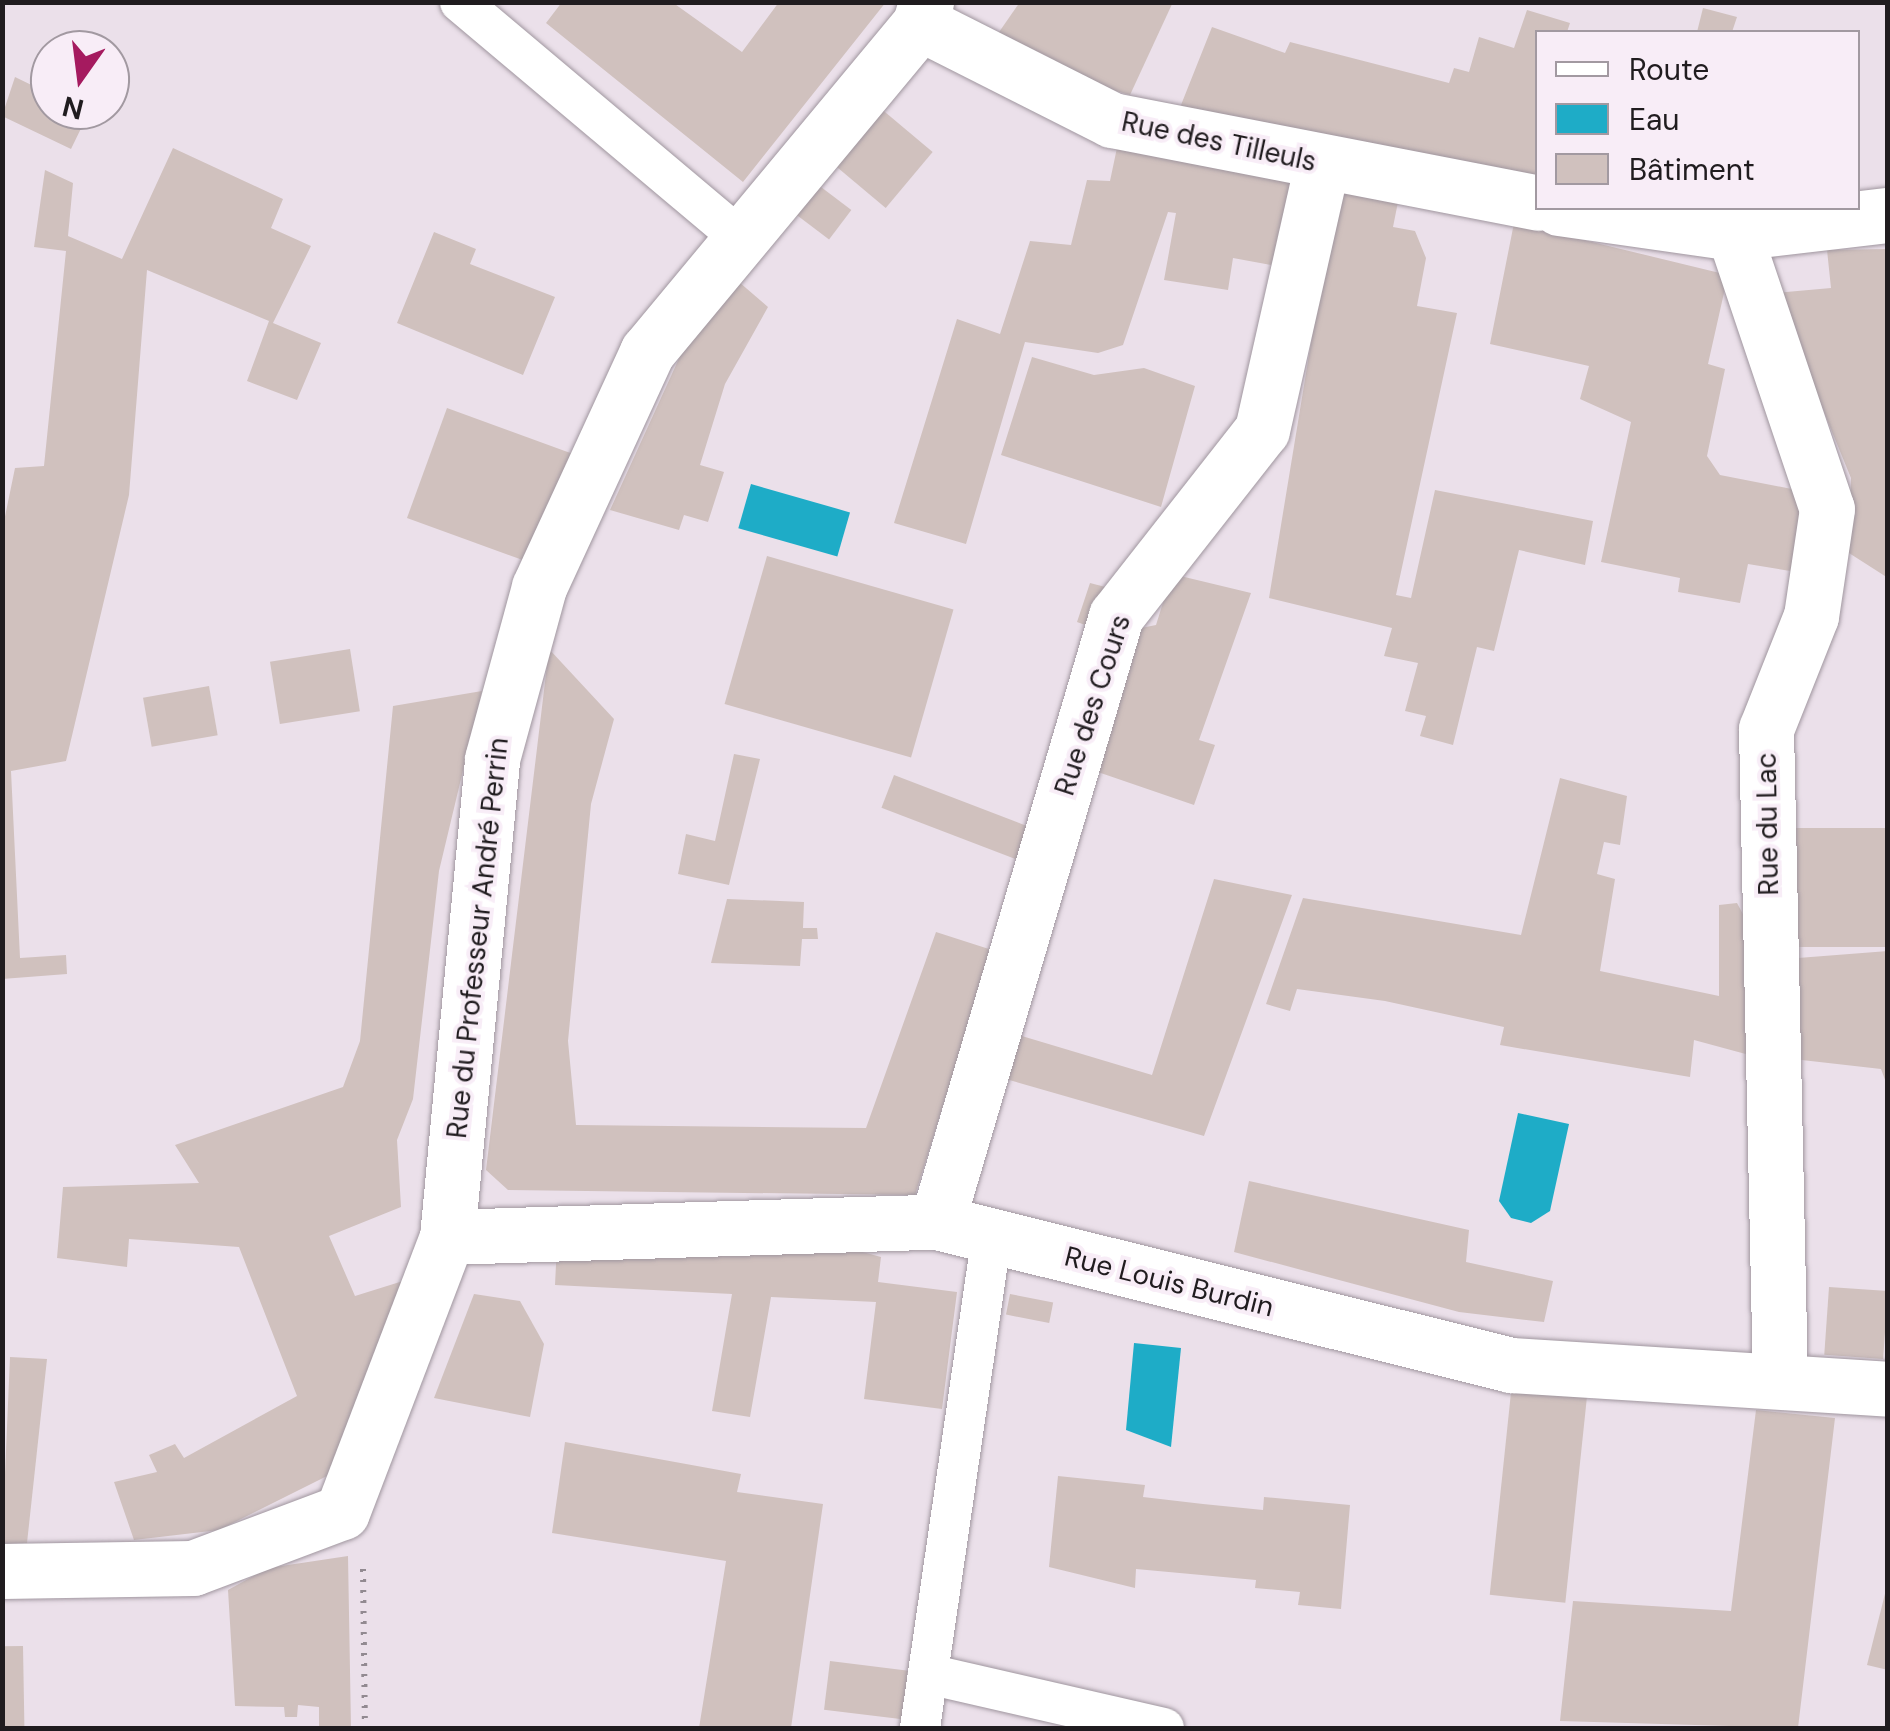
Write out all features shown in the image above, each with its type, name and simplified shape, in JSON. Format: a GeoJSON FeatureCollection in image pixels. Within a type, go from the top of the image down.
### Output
{"type":"FeatureCollection","features":[{"type":"Feature","properties":{"kind":"street","name":"Rue du Professeur André Perrin"},"geometry":{"type":"LineString","coordinates":[[2,1571],[193,1568],[342,1512],[447,1237],[492,759],[540,587],[647,352],[737,236],[923,13]]}},
{"type":"Feature","properties":{"kind":"street","name":"Rue des Tilleuls"},"geometry":{"type":"LineString","coordinates":[[923,13],[1112,120],[1322,164],[1535,202]]}},
{"type":"Feature","properties":{"kind":"street","name":"Rue des Cours"},"geometry":{"type":"LineString","coordinates":[[936,1222],[1116,616],[1262,430],[1322,164]]}},
{"type":"Feature","properties":{"kind":"street"},"geometry":{"type":"LineString","coordinates":[[1573,210],[1734,233],[1888,216]]}},
{"type":"Feature","properties":{"kind":"street","name":"Rue du Lac"},"geometry":{"type":"LineString","coordinates":[[1734,233],[1827,510],[1811,616],[1766,728],[1780,1380]]}},
{"type":"Feature","properties":{"kind":"street","name":"Rue Louis Burdin"},"geometry":{"type":"LineString","coordinates":[[447,1237],[936,1222],[1511,1365],[1888,1389]]}},
{"type":"Feature","properties":{"kind":"lane"},"geometry":{"type":"LineString","coordinates":[[460,2],[737,236]]}},
{"type":"Feature","properties":{"kind":"lane"},"geometry":{"type":"LineString","coordinates":[[920,1728],[992,1237]]}},
{"type":"Feature","properties":{"kind":"lane"},"geometry":{"type":"LineString","coordinates":[[928,1674],[1164,1728]]}},
{"type":"Feature","properties":{"kind":"path"},"geometry":{"type":"LineString","coordinates":[[360,1472],[365,1728]]}},
{"type":"Feature","properties":{"kind":"water"},"geometry":{"type":"Polygon","coordinates":[[[751,484],[850,512],[837,557],[738,528],[751,484]]]}},
{"type":"Feature","properties":{"kind":"water"},"geometry":{"type":"Polygon","coordinates":[[[1518,1113],[1569,1124],[1550,1211],[1531,1223],[1511,1218],[1499,1201],[1518,1113]]]}},
{"type":"Feature","properties":{"kind":"water"},"geometry":{"type":"Polygon","coordinates":[[[1134,1343],[1181,1348],[1171,1447],[1126,1430],[1134,1343]]]}},
{"type":"Feature","properties":{"kind":"building"},"geometry":{"type":"Polygon","coordinates":[[[562,2],[672,2],[742,52],[779,2],[886,2],[743,182],[546,23],[562,2]]]}},
{"type":"Feature","properties":{"kind":"building"},"geometry":{"type":"Polygon","coordinates":[[[1020,2],[1173,2],[1130,95],[1071,78],[997,35],[1020,2]]]}},
{"type":"Feature","properties":{"kind":"building"},"geometry":{"type":"Polygon","coordinates":[[[1703,8],[1737,17],[1733,30],[1698,30],[1703,8]]]}},
{"type":"Feature","properties":{"kind":"building"},"geometry":{"type":"Polygon","coordinates":[[[1527,10],[1570,23],[1568,30],[1535,30],[1535,178],[1179,110],[1212,27],[1285,53],[1290,42],[1449,83],[1454,68],[1469,72],[1479,37],[1514,48],[1527,10]]]}},
{"type":"Feature","properties":{"kind":"building"},"geometry":{"type":"Polygon","coordinates":[[[15,77],[30,84],[30,129],[2,116],[15,77]]]}},
{"type":"Feature","properties":{"kind":"building"},"geometry":{"type":"Polygon","coordinates":[[[879,107],[933,152],[886,208],[832,163],[879,107]]]}},
{"type":"Feature","properties":{"kind":"building"},"geometry":{"type":"Polygon","coordinates":[[[31,130],[80,130],[71,149],[31,130]]]}},
{"type":"Feature","properties":{"kind":"building"},"geometry":{"type":"Polygon","coordinates":[[[1118,143],[1301,182],[1271,265],[1233,258],[1228,290],[1164,280],[1176,213],[1168,212],[1123,345],[1098,353],[1025,342],[966,544],[894,523],[957,319],[1000,334],[1030,241],[1071,245],[1087,180],[1110,181],[1118,143]]]}},
{"type":"Feature","properties":{"kind":"building"},"geometry":{"type":"Polygon","coordinates":[[[173,148],[283,199],[271,228],[311,246],[273,323],[321,343],[297,400],[247,381],[269,321],[147,270],[129,495],[66,761],[11,771],[20,958],[66,955],[67,974],[2,979],[2,531],[15,468],[44,466],[66,251],[34,247],[45,170],[73,183],[68,236],[122,259],[173,148]]]}},
{"type":"Feature","properties":{"kind":"building"},"geometry":{"type":"Polygon","coordinates":[[[817,184],[851,210],[829,239],[795,214],[817,184]]]}},
{"type":"Feature","properties":{"kind":"building"},"geometry":{"type":"Polygon","coordinates":[[[1337,185],[1399,197],[1393,227],[1415,231],[1426,258],[1417,306],[1457,313],[1396,595],[1411,598],[1435,490],[1593,521],[1585,565],[1519,550],[1494,651],[1477,647],[1453,745],[1420,736],[1426,716],[1405,711],[1418,663],[1384,656],[1392,628],[1269,598],[1337,185]]]}},
{"type":"Feature","properties":{"kind":"building"},"geometry":{"type":"Polygon","coordinates":[[[1514,223],[1728,275],[1708,364],[1725,369],[1707,456],[1720,475],[1817,494],[1790,571],[1748,564],[1740,603],[1678,592],[1680,578],[1601,562],[1631,422],[1580,399],[1589,366],[1490,344],[1514,223]]]}},
{"type":"Feature","properties":{"kind":"building"},"geometry":{"type":"Polygon","coordinates":[[[434,232],[476,249],[470,264],[555,297],[523,375],[397,323],[434,232]]]}},
{"type":"Feature","properties":{"kind":"building"},"geometry":{"type":"Polygon","coordinates":[[[1888,249],[1888,578],[1849,553],[1851,478],[1775,293],[1831,288],[1827,250],[1888,249]]]}},
{"type":"Feature","properties":{"kind":"building"},"geometry":{"type":"Polygon","coordinates":[[[739,282],[768,307],[725,384],[700,465],[724,472],[708,522],[684,515],[679,530],[610,510],[681,354],[739,282]]]}},
{"type":"Feature","properties":{"kind":"building"},"geometry":{"type":"Polygon","coordinates":[[[1032,357],[1094,375],[1144,368],[1195,386],[1161,507],[1001,455],[1032,357]]]}},
{"type":"Feature","properties":{"kind":"building"},"geometry":{"type":"Polygon","coordinates":[[[447,408],[571,453],[531,563],[407,518],[447,408]]]}},
{"type":"Feature","properties":{"kind":"building"},"geometry":{"type":"Polygon","coordinates":[[[767,556],[953,609],[911,758],[725,704],[767,556]]]}},
{"type":"Feature","properties":{"kind":"building"},"geometry":{"type":"Polygon","coordinates":[[[1172,574],[1251,593],[1199,740],[1215,745],[1194,805],[1092,770],[1141,628],[1156,625],[1172,574]]]}},
{"type":"Feature","properties":{"kind":"building"},"geometry":{"type":"Polygon","coordinates":[[[1090,583],[1113,589],[1088,626],[1077,622],[1090,583]]]}},
{"type":"Feature","properties":{"kind":"building"},"geometry":{"type":"Polygon","coordinates":[[[350,649],[360,711],[280,724],[270,662],[350,649]]]}},
{"type":"Feature","properties":{"kind":"building"},"geometry":{"type":"Polygon","coordinates":[[[549,649],[614,719],[591,804],[568,1041],[576,1125],[866,1128],[936,932],[992,950],[915,1195],[508,1190],[486,1170],[549,649]]]}},
{"type":"Feature","properties":{"kind":"building"},"geometry":{"type":"Polygon","coordinates":[[[209,686],[218,735],[152,747],[143,698],[209,686]]]}},
{"type":"Feature","properties":{"kind":"building"},"geometry":{"type":"Polygon","coordinates":[[[482,691],[439,871],[413,1099],[397,1140],[401,1207],[329,1236],[355,1296],[403,1281],[337,1471],[219,1530],[134,1540],[114,1482],[157,1472],[149,1455],[175,1444],[184,1458],[297,1396],[239,1247],[129,1239],[127,1267],[57,1258],[63,1187],[199,1183],[175,1145],[343,1087],[360,1041],[393,706],[482,691]]]}},
{"type":"Feature","properties":{"kind":"building"},"geometry":{"type":"Polygon","coordinates":[[[734,754],[760,759],[729,885],[678,874],[686,834],[715,841],[734,754]]]}},
{"type":"Feature","properties":{"kind":"building"},"geometry":{"type":"Polygon","coordinates":[[[894,775],[1031,828],[1019,860],[881,808],[894,775]]]}},
{"type":"Feature","properties":{"kind":"building"},"geometry":{"type":"Polygon","coordinates":[[[1560,778],[1627,796],[1620,845],[1604,842],[1597,874],[1615,879],[1600,971],[1719,996],[1719,905],[1737,903],[1751,929],[1753,1056],[1694,1040],[1690,1077],[1500,1045],[1504,1027],[1385,1001],[1297,989],[1290,1011],[1266,1004],[1303,898],[1521,935],[1560,778]]]}},
{"type":"Feature","properties":{"kind":"building"},"geometry":{"type":"Polygon","coordinates":[[[1793,828],[1888,828],[1888,947],[1793,947],[1793,828]]]}},
{"type":"Feature","properties":{"kind":"building"},"geometry":{"type":"Polygon","coordinates":[[[1214,879],[1292,895],[1204,1136],[992,1075],[1005,1031],[1152,1075],[1214,879]]]}},
{"type":"Feature","properties":{"kind":"building"},"geometry":{"type":"Polygon","coordinates":[[[727,899],[804,902],[803,928],[817,928],[818,939],[802,939],[800,966],[711,963],[727,899]]]}},
{"type":"Feature","properties":{"kind":"building"},"geometry":{"type":"Polygon","coordinates":[[[1888,951],[1888,1088],[1881,1069],[1793,1059],[1798,958],[1888,951]]]}},
{"type":"Feature","properties":{"kind":"building"},"geometry":{"type":"Polygon","coordinates":[[[1249,1181],[1469,1230],[1466,1262],[1553,1281],[1544,1322],[1459,1312],[1234,1252],[1249,1181]]]}},
{"type":"Feature","properties":{"kind":"building"},"geometry":{"type":"Polygon","coordinates":[[[557,1244],[852,1249],[881,1257],[878,1282],[957,1292],[942,1409],[864,1399],[876,1302],[771,1297],[750,1417],[712,1411],[732,1294],[555,1285],[557,1244]]]}},
{"type":"Feature","properties":{"kind":"building"},"geometry":{"type":"Polygon","coordinates":[[[1829,1287],[1888,1291],[1883,1359],[1824,1355],[1829,1287]]]}},
{"type":"Feature","properties":{"kind":"building"},"geometry":{"type":"Polygon","coordinates":[[[474,1294],[520,1301],[544,1344],[530,1417],[434,1398],[474,1294]]]}},
{"type":"Feature","properties":{"kind":"building"},"geometry":{"type":"Polygon","coordinates":[[[1010,1294],[1053,1302],[1049,1323],[1006,1315],[1010,1294]]]}},
{"type":"Feature","properties":{"kind":"building"},"geometry":{"type":"Polygon","coordinates":[[[10,1357],[47,1359],[27,1543],[2,1544],[10,1357]]]}},
{"type":"Feature","properties":{"kind":"building"},"geometry":{"type":"Polygon","coordinates":[[[1512,1383],[1588,1391],[1565,1603],[1490,1595],[1512,1383]]]}},
{"type":"Feature","properties":{"kind":"building"},"geometry":{"type":"Polygon","coordinates":[[[1756,1410],[1835,1418],[1798,1728],[1560,1721],[1573,1601],[1731,1611],[1756,1410]]]}},
{"type":"Feature","properties":{"kind":"building"},"geometry":{"type":"Polygon","coordinates":[[[565,1442],[741,1474],[737,1492],[823,1504],[791,1728],[699,1728],[726,1561],[552,1533],[565,1442]]]}},
{"type":"Feature","properties":{"kind":"building"},"geometry":{"type":"Polygon","coordinates":[[[1058,1476],[1145,1485],[1143,1497],[1263,1510],[1264,1497],[1350,1505],[1341,1609],[1298,1605],[1300,1592],[1255,1588],[1256,1580],[1136,1569],[1135,1588],[1049,1567],[1058,1476]]]}},
{"type":"Feature","properties":{"kind":"building"},"geometry":{"type":"Polygon","coordinates":[[[348,1556],[351,1728],[319,1728],[319,1707],[298,1705],[297,1717],[285,1717],[284,1707],[235,1706],[228,1590],[268,1568],[348,1556]]]}},
{"type":"Feature","properties":{"kind":"building"},"geometry":{"type":"Polygon","coordinates":[[[1888,1582],[1888,1670],[1867,1665],[1888,1582]]]}},
{"type":"Feature","properties":{"kind":"building"},"geometry":{"type":"Polygon","coordinates":[[[2,1646],[23,1646],[24,1728],[3,1728],[2,1646]]]}},
{"type":"Feature","properties":{"kind":"building"},"geometry":{"type":"Polygon","coordinates":[[[830,1661],[908,1671],[902,1719],[824,1710],[830,1661]]]}}]}
